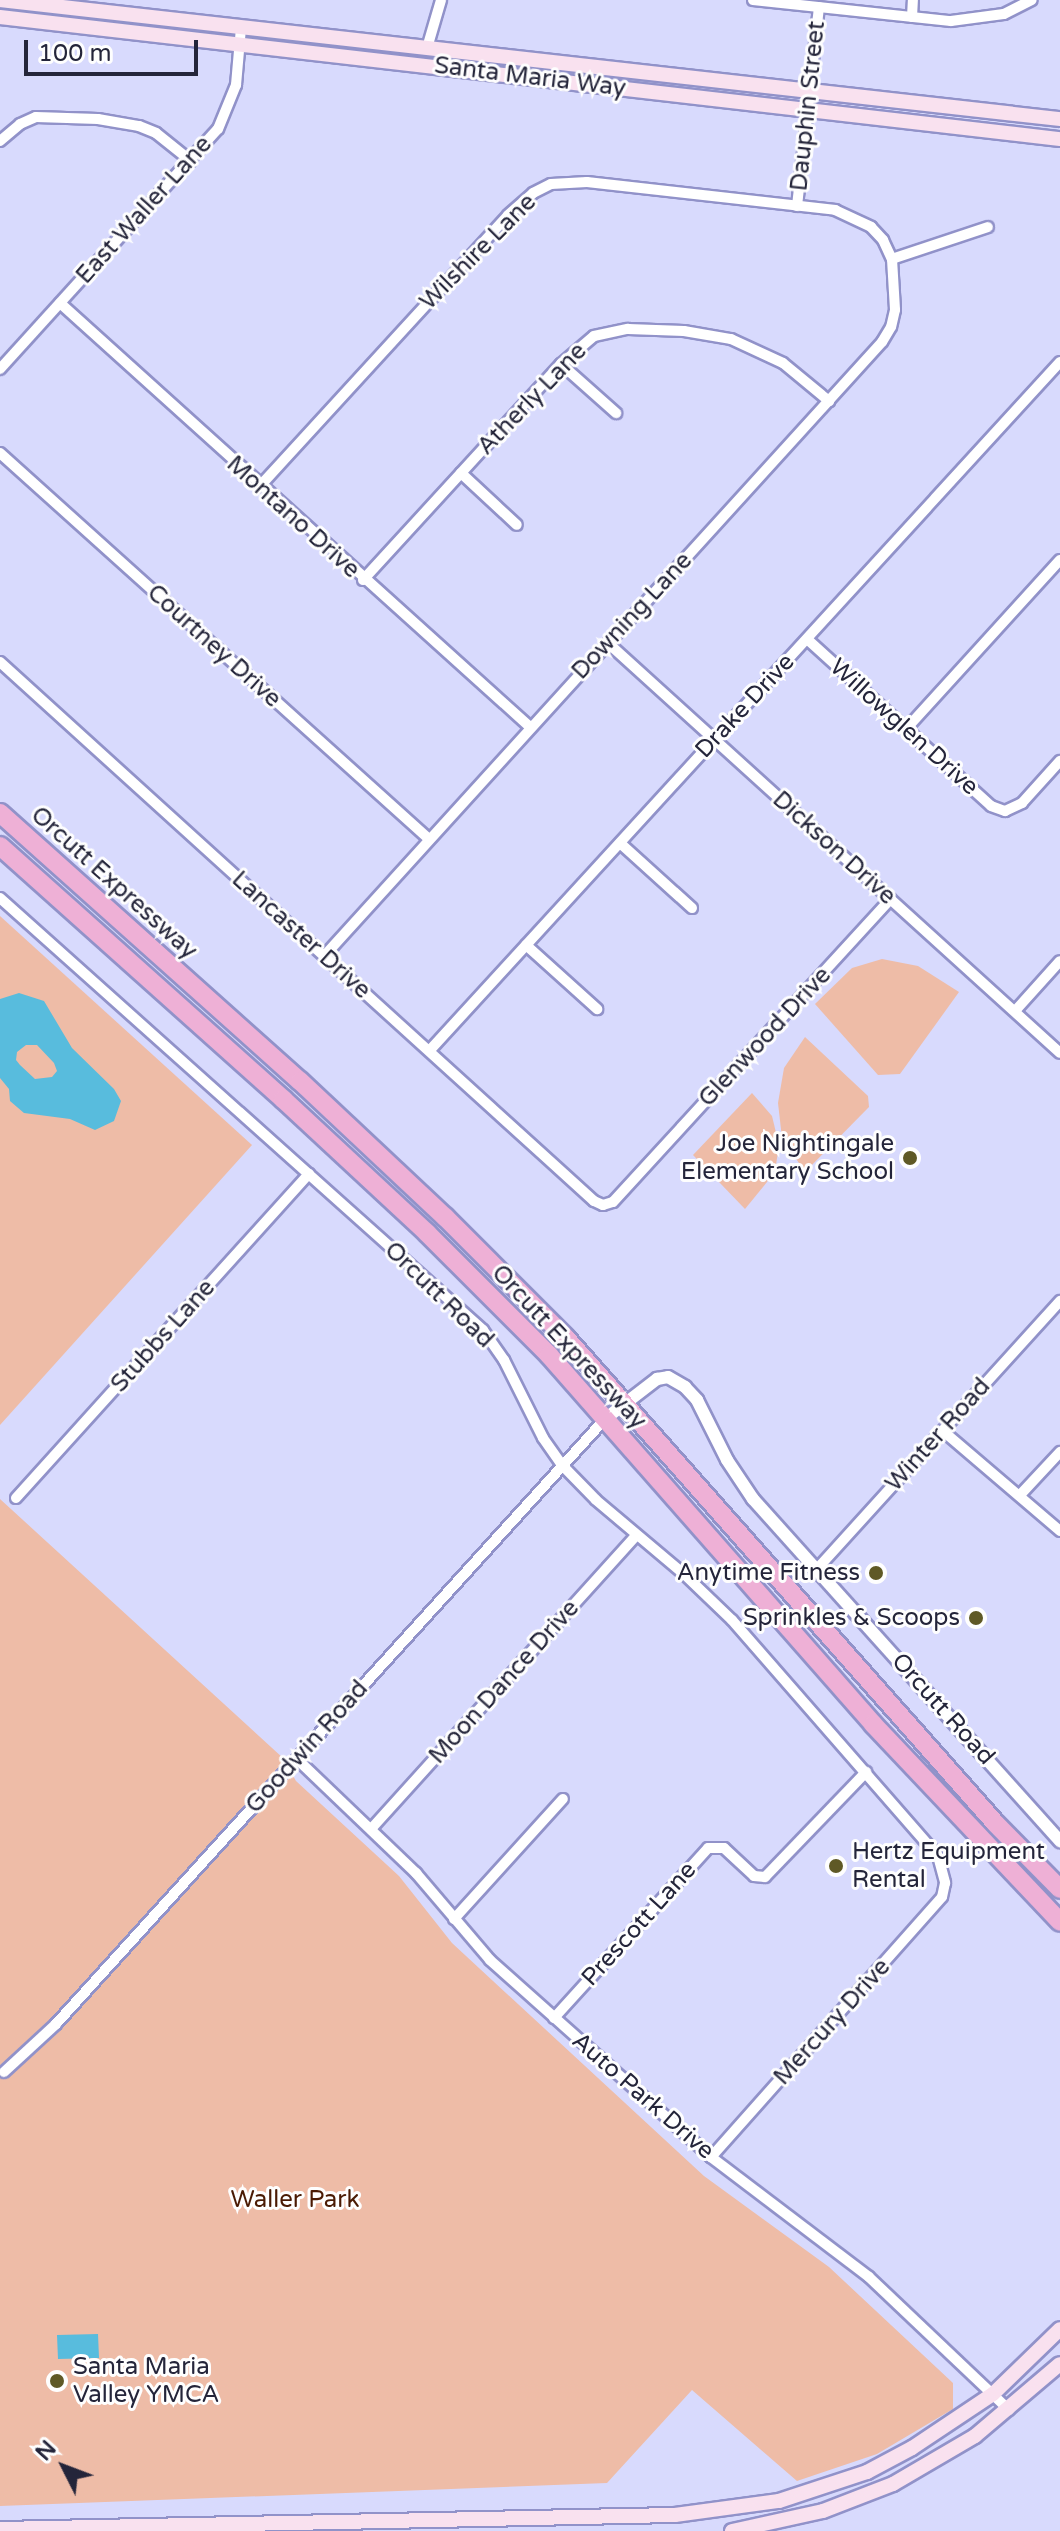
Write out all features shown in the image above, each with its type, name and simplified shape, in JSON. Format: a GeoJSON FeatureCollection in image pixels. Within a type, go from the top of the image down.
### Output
{"type":"FeatureCollection","features":[{"type":"Feature","properties":{"kind":"highway","name":"Orcutt Expressway"},"geometry":{"type":"LineString","coordinates":[[0,813],[445,1217],[624,1401],[996,1824],[1060,1889]]}},
{"type":"Feature","properties":{"kind":"highway","name":"Orcutt Expressway"},"geometry":{"type":"LineString","coordinates":[[0,846],[427,1233],[549,1355],[873,1724],[1060,1922]]}},
{"type":"Feature","properties":{"kind":"main road","name":"Santa Maria Way"},"geometry":{"type":"LineString","coordinates":[[0,0],[1060,119]]}},
{"type":"Feature","properties":{"kind":"main road","name":"Santa Maria Way"},"geometry":{"type":"LineString","coordinates":[[0,17],[1060,139]]}},
{"type":"Feature","properties":{"kind":"main road"},"geometry":{"type":"LineString","coordinates":[[0,2529],[675,2515],[779,2501],[867,2472],[938,2433],[993,2394],[1060,2329]]}},
{"type":"Feature","properties":{"kind":"main road"},"geometry":{"type":"LineString","coordinates":[[732,2531],[823,2511],[893,2484],[975,2436],[1060,2364]]}},
{"type":"Feature","properties":{"kind":"street"},"geometry":{"type":"LineString","coordinates":[[427,48],[441,0]]}},
{"type":"Feature","properties":{"kind":"street"},"geometry":{"type":"LineString","coordinates":[[753,0],[951,21],[988,18],[1032,0]]}},
{"type":"Feature","properties":{"kind":"street"},"geometry":{"type":"LineString","coordinates":[[912,17],[913,0]]}},
{"type":"Feature","properties":{"kind":"street","name":"Dauphin Street"},"geometry":{"type":"LineString","coordinates":[[797,206],[819,7]]}},
{"type":"Feature","properties":{"kind":"street","name":"East Waller Lane"},"geometry":{"type":"LineString","coordinates":[[0,369],[191,161],[227,112],[236,85],[241,28]]}},
{"type":"Feature","properties":{"kind":"street"},"geometry":{"type":"LineString","coordinates":[[0,141],[20,124],[36,117],[98,119],[139,126],[156,133],[191,161]]}},
{"type":"Feature","properties":{"kind":"street","name":"Wilshire Lane"},"geometry":{"type":"LineString","coordinates":[[260,486],[508,215],[533,193],[551,184],[587,182],[835,210],[857,218],[883,240],[892,259]]}},
{"type":"Feature","properties":{"kind":"street"},"geometry":{"type":"LineString","coordinates":[[892,259],[988,227]]}},
{"type":"Feature","properties":{"kind":"street","name":"Downing Lane"},"geometry":{"type":"LineString","coordinates":[[324,956],[882,342],[891,327],[896,294],[892,259]]}},
{"type":"Feature","properties":{"kind":"street","name":"Montano Drive"},"geometry":{"type":"LineString","coordinates":[[60,303],[363,580],[530,727]]}},
{"type":"Feature","properties":{"kind":"street","name":"Atherly Lane"},"geometry":{"type":"LineString","coordinates":[[363,580],[561,364],[584,342],[610,331],[684,331],[731,339],[759,349],[783,363],[829,401]]}},
{"type":"Feature","properties":{"kind":"street","name":"Drake Drive"},"geometry":{"type":"LineString","coordinates":[[430,1050],[1060,362]]}},
{"type":"Feature","properties":{"kind":"street"},"geometry":{"type":"LineString","coordinates":[[561,364],[616,413]]}},
{"type":"Feature","properties":{"kind":"street","name":"Courtney Drive"},"geometry":{"type":"LineString","coordinates":[[0,453],[429,839]]}},
{"type":"Feature","properties":{"kind":"street"},"geometry":{"type":"LineString","coordinates":[[461,473],[517,525]]}},
{"type":"Feature","properties":{"kind":"street"},"geometry":{"type":"LineString","coordinates":[[907,728],[1060,560]]}},
{"type":"Feature","properties":{"kind":"street","name":"Willowglen Drive"},"geometry":{"type":"LineString","coordinates":[[807,639],[991,806],[1005,811],[1022,803],[1060,761]]}},
{"type":"Feature","properties":{"kind":"street","name":"Dickson Drive"},"geometry":{"type":"LineString","coordinates":[[608,643],[1060,1053]]}},
{"type":"Feature","properties":{"kind":"street","name":"Lancaster Drive"},"geometry":{"type":"LineString","coordinates":[[0,662],[594,1201],[603,1205]]}},
{"type":"Feature","properties":{"kind":"street"},"geometry":{"type":"LineString","coordinates":[[620,843],[692,908]]}},
{"type":"Feature","properties":{"kind":"street","name":"Orcutt Road"},"geometry":{"type":"LineString","coordinates":[[0,898],[483,1330],[504,1360],[543,1438],[561,1464],[732,1620],[930,1845],[943,1866],[945,1883]]}},
{"type":"Feature","properties":{"kind":"street","name":"Glenwood Drive"},"geometry":{"type":"LineString","coordinates":[[603,1205],[613,1202],[891,899]]}},
{"type":"Feature","properties":{"kind":"street"},"geometry":{"type":"LineString","coordinates":[[526,945],[597,1009]]}},
{"type":"Feature","properties":{"kind":"street"},"geometry":{"type":"LineString","coordinates":[[1015,1011],[1060,961]]}},
{"type":"Feature","properties":{"kind":"street","name":"Stubbs Lane"},"geometry":{"type":"LineString","coordinates":[[16,1498],[309,1174]]}},
{"type":"Feature","properties":{"kind":"street","name":"Winter Road"},"geometry":{"type":"LineString","coordinates":[[817,1569],[1060,1301]]}},
{"type":"Feature","properties":{"kind":"street","name":"Orcutt Road"},"geometry":{"type":"LineString","coordinates":[[605,1419],[624,1401],[657,1379],[668,1377],[685,1387],[697,1400],[727,1460],[753,1499],[1060,1841]]}},
{"type":"Feature","properties":{"kind":"street","name":"Goodwin Road"},"geometry":{"type":"LineString","coordinates":[[4,2072],[56,2024],[605,1419]]}},
{"type":"Feature","properties":{"kind":"street"},"geometry":{"type":"LineString","coordinates":[[943,1431],[1060,1531]]}},
{"type":"Feature","properties":{"kind":"street"},"geometry":{"type":"LineString","coordinates":[[1020,1495],[1060,1452]]}},
{"type":"Feature","properties":{"kind":"street","name":"Moon Dance Drive"},"geometry":{"type":"LineString","coordinates":[[371,1829],[637,1535]]}},
{"type":"Feature","properties":{"kind":"street","name":"Auto Park Drive"},"geometry":{"type":"LineString","coordinates":[[297,1759],[416,1873],[490,1960],[711,2157],[869,2277],[1009,2410]]}},
{"type":"Feature","properties":{"kind":"street","name":"Prescott Lane"},"geometry":{"type":"LineString","coordinates":[[554,2018],[708,1848],[724,1848],[754,1876],[765,1877],[866,1772]]}},
{"type":"Feature","properties":{"kind":"street"},"geometry":{"type":"LineString","coordinates":[[454,1919],[563,1799]]}},
{"type":"Feature","properties":{"kind":"street","name":"Mercury Drive"},"geometry":{"type":"LineString","coordinates":[[711,2157],[926,1918],[942,1897],[945,1883]]}},
{"type":"Feature","properties":{"kind":"green space"},"geometry":{"type":"Polygon","coordinates":[[[0,916],[252,1145],[0,1425],[0,916]]]}},
{"type":"Feature","properties":{"kind":"green space"},"geometry":{"type":"Polygon","coordinates":[[[882,959],[918,966],[959,992],[900,1074],[878,1075],[815,1004],[852,968],[882,959]]]}},
{"type":"Feature","properties":{"kind":"green space"},"geometry":{"type":"Polygon","coordinates":[[[805,1037],[868,1096],[869,1107],[805,1172],[782,1138],[778,1103],[784,1068],[805,1037]]]}},
{"type":"Feature","properties":{"kind":"green space"},"geometry":{"type":"Polygon","coordinates":[[[752,1093],[772,1116],[779,1145],[776,1165],[767,1182],[745,1209],[693,1155],[752,1093]]]}},
{"type":"Feature","properties":{"kind":"green space","name":"Waller Park"},"geometry":{"type":"Polygon","coordinates":[[[0,1499],[283,1758],[296,1781],[399,1876],[452,1943],[704,2176],[829,2267],[953,2383],[953,2409],[877,2454],[797,2481],[692,2390],[607,2483],[0,2506],[0,1499]]]}},
{"type":"Feature","properties":{"kind":"water"},"geometry":{"type":"Polygon","coordinates":[[[19,993],[44,1001],[72,1048],[114,1089],[121,1101],[114,1121],[95,1130],[70,1119],[24,1113],[10,1101],[9,1089],[0,1078],[0,999],[19,993]],[[26,1045],[17,1052],[16,1060],[35,1079],[52,1077],[57,1071],[54,1063],[37,1045],[26,1045]]]}},
{"type":"Feature","properties":{"kind":"water"},"geometry":{"type":"Polygon","coordinates":[[[98,2334],[99,2358],[58,2359],[57,2335],[98,2334]]]}},
{"type":"Feature","properties":{"kind":"place","name":"Joe Nightingale Elementary School"},"geometry":{"type":"Point","coordinates":[910,1158]}},
{"type":"Feature","properties":{"kind":"place","name":"Anytime Fitness"},"geometry":{"type":"Point","coordinates":[876,1573]}},
{"type":"Feature","properties":{"kind":"place","name":"Sprinkles & Scoops"},"geometry":{"type":"Point","coordinates":[976,1618]}},
{"type":"Feature","properties":{"kind":"place","name":"Hertz Equipment Rental"},"geometry":{"type":"Point","coordinates":[836,1866]}},
{"type":"Feature","properties":{"kind":"place","name":"Santa Maria Valley YMCA"},"geometry":{"type":"Point","coordinates":[57,2381]}}]}
